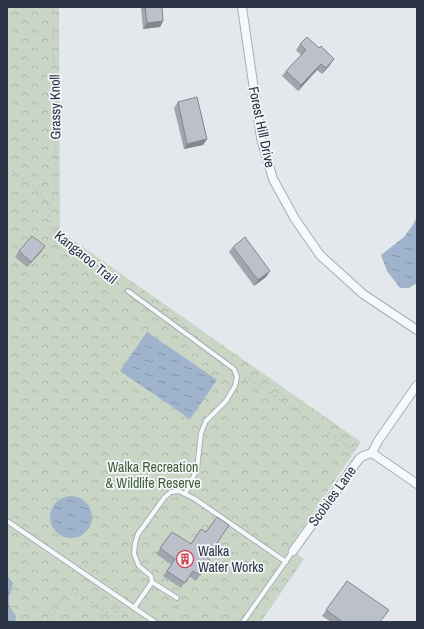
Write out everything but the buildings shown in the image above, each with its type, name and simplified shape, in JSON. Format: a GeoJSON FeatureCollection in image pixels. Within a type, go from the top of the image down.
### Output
{"type":"FeatureCollection","features":[{"type":"Feature","properties":{"kind":"street","name":"Forest Hill Drive"},"geometry":{"type":"LineString","coordinates":[[242,7],[262,138],[274,180],[295,219],[320,255],[363,294],[417,330]]}},
{"type":"Feature","properties":{"kind":"street"},"geometry":{"type":"LineString","coordinates":[[417,385],[378,441],[372,453],[417,484]]}},
{"type":"Feature","properties":{"kind":"street","name":"Scobies Lane"},"geometry":{"type":"LineString","coordinates":[[293,551],[359,460],[372,453]]}},
{"type":"Feature","properties":{"kind":"lane"},"geometry":{"type":"LineString","coordinates":[[128,291],[234,369],[238,377],[235,386],[226,401],[206,421],[201,433],[197,469],[185,494]]}},
{"type":"Feature","properties":{"kind":"lane"},"geometry":{"type":"LineString","coordinates":[[134,608],[152,582],[151,576],[139,566],[134,554],[135,543],[138,534],[164,498],[171,492],[179,491],[195,499],[286,562]]}},
{"type":"Feature","properties":{"kind":"lane"},"geometry":{"type":"LineString","coordinates":[[7,521],[155,622]]}},
{"type":"Feature","properties":{"kind":"lane"},"geometry":{"type":"LineString","coordinates":[[243,622],[293,551]]}},
{"type":"Feature","properties":{"kind":"lane"},"geometry":{"type":"LineString","coordinates":[[152,582],[177,598]]}},
{"type":"Feature","properties":{"kind":"path","name":"Grassy Knoll"},"geometry":{"type":"LineString","coordinates":[[49,206],[56,190],[53,7]]}},
{"type":"Feature","properties":{"kind":"path"},"geometry":{"type":"LineString","coordinates":[[7,167],[36,188],[49,206]]}},
{"type":"Feature","properties":{"kind":"path","name":"Kangaroo Trail"},"geometry":{"type":"LineString","coordinates":[[49,206],[50,228],[128,291]]}},
{"type":"Feature","properties":{"kind":"path"},"geometry":{"type":"LineString","coordinates":[[238,377],[248,378],[364,456]]}},
{"type":"Feature","properties":{"kind":"path"},"geometry":{"type":"LineString","coordinates":[[47,622],[65,596],[74,593],[83,596],[112,616],[114,622]]}},
{"type":"Feature","properties":{"kind":"path"},"geometry":{"type":"LineString","coordinates":[[112,616],[124,602]]}},
{"type":"Feature","properties":{"kind":"green space","name":"Walka Recreation & Wildlife Reserve"},"geometry":{"type":"Polygon","coordinates":[[[7,7],[59,7],[60,231],[361,442],[289,548],[304,559],[261,622],[7,622],[7,7]]]}},
{"type":"Feature","properties":{"kind":"water"},"geometry":{"type":"Polygon","coordinates":[[[417,217],[417,283],[409,288],[400,288],[387,271],[381,255],[404,237],[417,217]]]}},
{"type":"Feature","properties":{"kind":"water"},"geometry":{"type":"Polygon","coordinates":[[[147,332],[217,380],[190,419],[120,371],[147,332]]]}},
{"type":"Feature","properties":{"kind":"water"},"geometry":{"type":"Polygon","coordinates":[[[67,496],[75,496],[83,499],[89,505],[92,517],[89,529],[83,535],[75,538],[67,538],[59,535],[53,529],[50,521],[50,513],[53,505],[59,499],[67,496]]]}},
{"type":"Feature","properties":{"kind":"water"},"geometry":{"type":"Polygon","coordinates":[[[7,576],[13,583],[9,597],[9,604],[16,616],[15,622],[7,622],[7,576]]]}},
{"type":"Feature","properties":{"kind":"place","name":"Walka Water Works"},"geometry":{"type":"Point","coordinates":[185,559]}}]}
